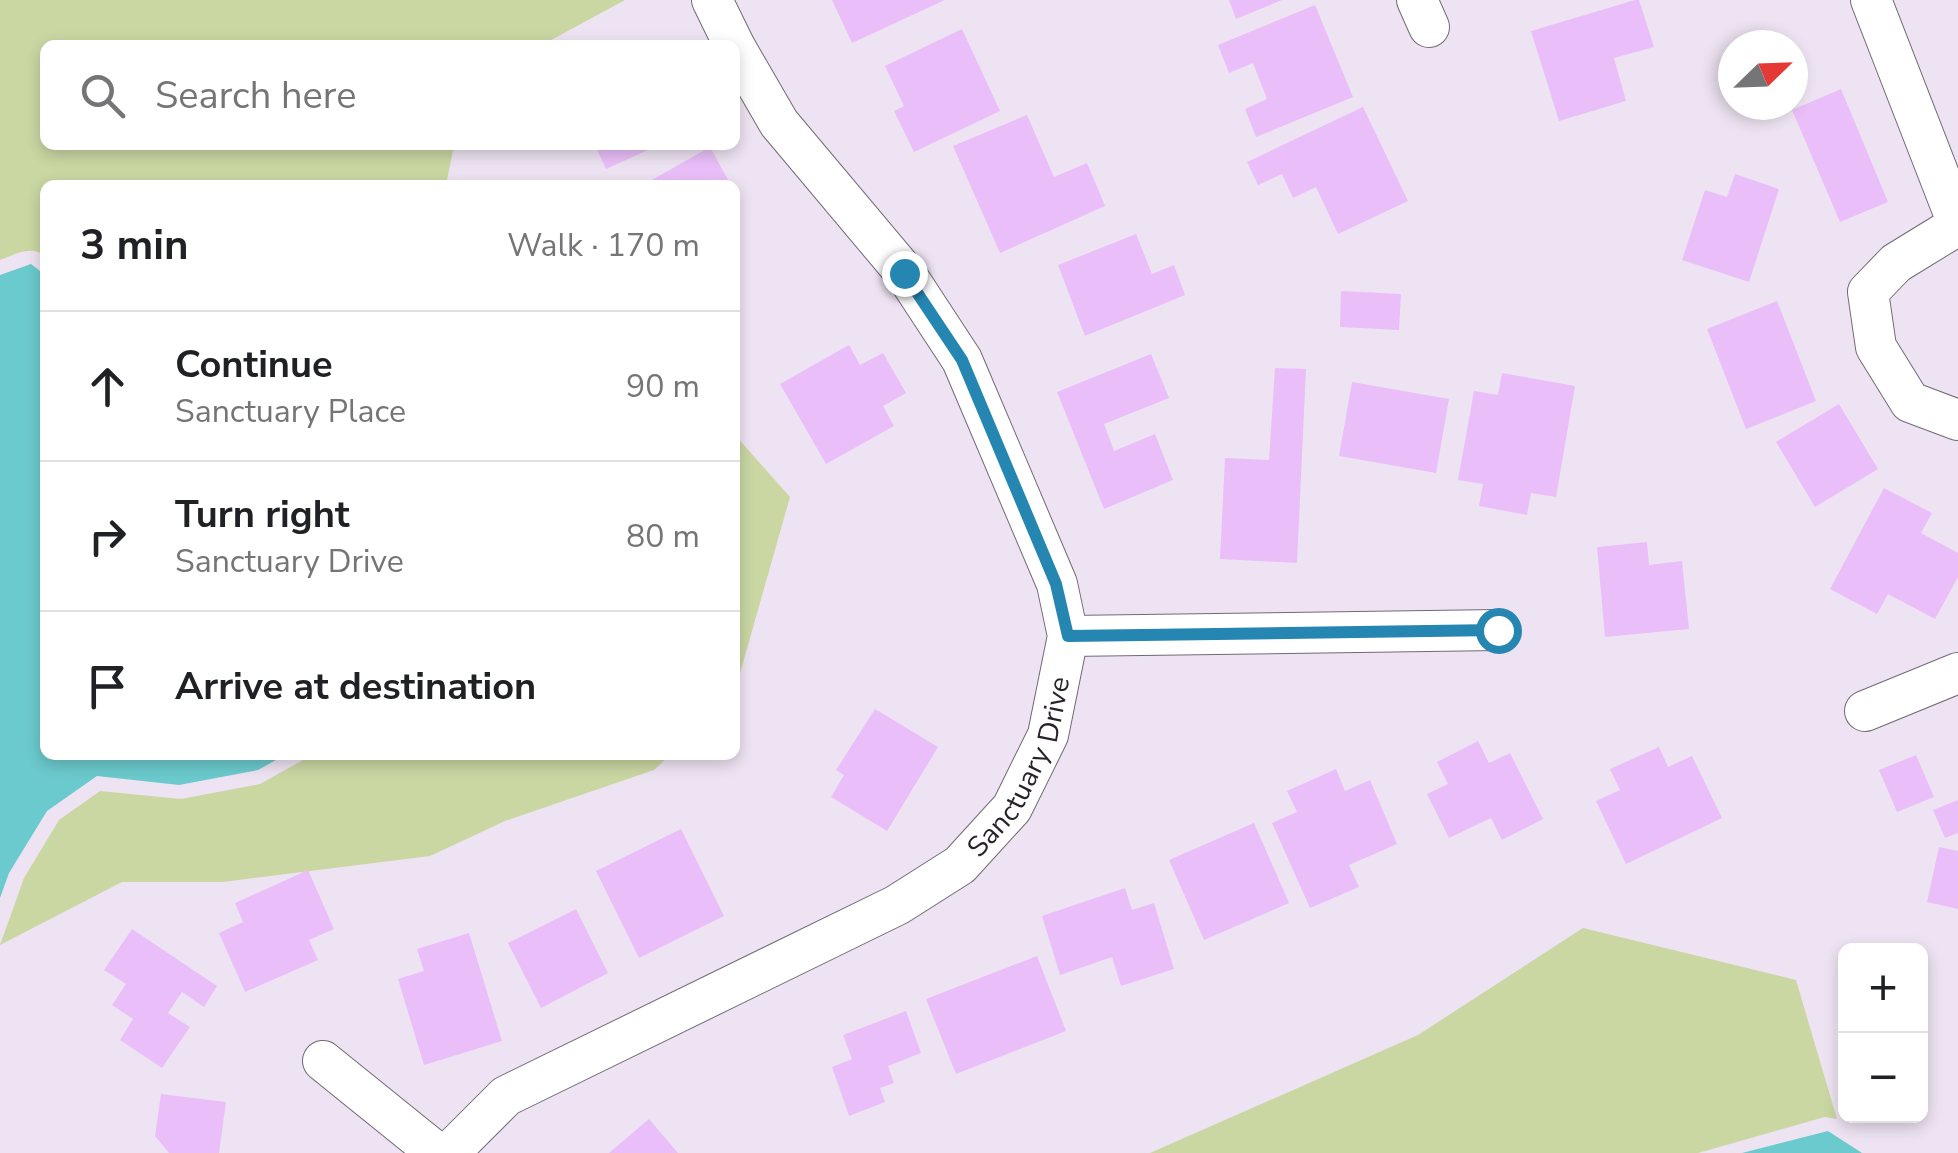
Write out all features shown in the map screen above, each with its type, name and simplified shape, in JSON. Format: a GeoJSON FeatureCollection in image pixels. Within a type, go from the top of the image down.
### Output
{"type":"FeatureCollection","features":[{"type":"Feature","properties":{"kind":"street","name":"Sanctuary Drive"},"geometry":{"type":"LineString","coordinates":[[712,0],[731,40]]}},
{"type":"Feature","properties":{"kind":"street"},"geometry":{"type":"LineString","coordinates":[[1871,0],[1958,225],[1896,262],[1868,292],[1876,347],[1910,402],[1958,420]]}},
{"type":"Feature","properties":{"kind":"street","name":"Sanctuary Drive"},"geometry":{"type":"LineString","coordinates":[[449,1153],[506,1096],[896,905],[960,865],[1012,808],[1048,735],[1068,636],[1056,584],[962,360],[904,273],[779,123],[740,56]]}},
{"type":"Feature","properties":{"kind":"street"},"geometry":{"type":"LineString","coordinates":[[1068,636],[1498,630]]}},
{"type":"Feature","properties":{"kind":"street"},"geometry":{"type":"LineString","coordinates":[[1865,712],[1958,673]]}},
{"type":"Feature","properties":{"kind":"street"},"geometry":{"type":"LineString","coordinates":[[323,1060],[438,1153]]}},
{"type":"Feature","properties":{"kind":"green space"},"geometry":{"type":"Polygon","coordinates":[[[0,0],[625,0],[551,40],[40,40],[40,150],[453,150],[447,180],[40,180],[40,253],[29,251],[0,260],[0,0]]]}},
{"type":"Feature","properties":{"kind":"green space"},"geometry":{"type":"Polygon","coordinates":[[[740,441],[790,497],[740,673],[740,441]]]}},
{"type":"Feature","properties":{"kind":"green space"},"geometry":{"type":"Polygon","coordinates":[[[303,760],[665,760],[654,770],[505,821],[430,856],[223,882],[122,882],[0,945],[24,878],[59,820],[100,791],[181,799],[260,784],[303,760]]]}},
{"type":"Feature","properties":{"kind":"green space"},"geometry":{"type":"Polygon","coordinates":[[[1583,928],[1796,980],[1837,1119],[1825,1117],[1698,1153],[1150,1153],[1418,1035],[1583,928]]]}},
{"type":"Feature","properties":{"kind":"water"},"geometry":{"type":"Polygon","coordinates":[[[31,264],[40,271],[40,760],[276,760],[258,770],[179,785],[97,776],[47,811],[9,873],[0,898],[0,275],[31,264]]]}},
{"type":"Feature","properties":{"kind":"water"},"geometry":{"type":"Polygon","coordinates":[[[1828,1131],[1862,1153],[1742,1153],[1828,1131]]]}},
{"type":"Feature","properties":{"kind":"building"},"geometry":{"type":"Polygon","coordinates":[[[832,0],[945,0],[852,43],[832,0]]]}},
{"type":"Feature","properties":{"kind":"building"},"geometry":{"type":"Polygon","coordinates":[[[1229,0],[1282,0],[1236,19],[1229,0]]]}},
{"type":"Feature","properties":{"kind":"building"},"geometry":{"type":"Polygon","coordinates":[[[1639,0],[1654,47],[1614,58],[1626,101],[1559,121],[1531,31],[1639,0]]]}},
{"type":"Feature","properties":{"kind":"building"},"geometry":{"type":"Polygon","coordinates":[[[1315,5],[1353,97],[1256,137],[1245,109],[1267,99],[1253,63],[1229,73],[1218,45],[1315,5]]]}},
{"type":"Feature","properties":{"kind":"building"},"geometry":{"type":"Polygon","coordinates":[[[962,29],[1000,111],[914,152],[894,111],[904,106],[885,66],[962,29]]]}},
{"type":"Feature","properties":{"kind":"building"},"geometry":{"type":"Polygon","coordinates":[[[1841,89],[1888,202],[1840,222],[1796,120],[1808,120],[1808,103],[1841,89]]]}},
{"type":"Feature","properties":{"kind":"building"},"geometry":{"type":"Polygon","coordinates":[[[1363,107],[1408,201],[1338,234],[1316,187],[1293,198],[1282,174],[1258,185],[1247,162],[1363,107]]]}},
{"type":"Feature","properties":{"kind":"building"},"geometry":{"type":"Polygon","coordinates":[[[1027,115],[1054,177],[1087,163],[1105,206],[1000,253],[953,146],[1027,115]]]}},
{"type":"Feature","properties":{"kind":"building"},"geometry":{"type":"Polygon","coordinates":[[[597,150],[648,150],[606,169],[597,150]]]}},
{"type":"Feature","properties":{"kind":"building"},"geometry":{"type":"Polygon","coordinates":[[[705,150],[712,150],[728,180],[652,180],[705,150]]]}},
{"type":"Feature","properties":{"kind":"building"},"geometry":{"type":"Polygon","coordinates":[[[1735,174],[1779,189],[1749,282],[1682,260],[1705,190],[1727,197],[1735,174]]]}},
{"type":"Feature","properties":{"kind":"building"},"geometry":{"type":"Polygon","coordinates":[[[1136,234],[1152,274],[1174,265],[1185,295],[1085,336],[1058,265],[1136,234]]]}},
{"type":"Feature","properties":{"kind":"building"},"geometry":{"type":"Polygon","coordinates":[[[1341,291],[1401,294],[1399,330],[1340,327],[1341,291]]]}},
{"type":"Feature","properties":{"kind":"building"},"geometry":{"type":"Polygon","coordinates":[[[1777,301],[1816,401],[1746,429],[1707,329],[1777,301]]]}},
{"type":"Feature","properties":{"kind":"building"},"geometry":{"type":"Polygon","coordinates":[[[849,345],[860,365],[883,353],[906,393],[883,406],[894,426],[826,464],[780,384],[849,345]]]}},
{"type":"Feature","properties":{"kind":"building"},"geometry":{"type":"Polygon","coordinates":[[[1151,354],[1169,398],[1104,424],[1114,451],[1155,434],[1173,480],[1104,509],[1057,392],[1151,354]]]}},
{"type":"Feature","properties":{"kind":"building"},"geometry":{"type":"Polygon","coordinates":[[[1275,368],[1306,369],[1297,563],[1220,559],[1225,458],[1269,460],[1275,368]]]}},
{"type":"Feature","properties":{"kind":"building"},"geometry":{"type":"Polygon","coordinates":[[[1502,373],[1575,386],[1556,497],[1531,493],[1527,515],[1479,506],[1483,484],[1458,480],[1474,391],[1498,395],[1502,373]]]}},
{"type":"Feature","properties":{"kind":"building"},"geometry":{"type":"Polygon","coordinates":[[[1352,382],[1449,399],[1436,473],[1339,456],[1352,382]]]}},
{"type":"Feature","properties":{"kind":"building"},"geometry":{"type":"Polygon","coordinates":[[[1839,404],[1878,469],[1815,507],[1776,442],[1839,404]]]}},
{"type":"Feature","properties":{"kind":"building"},"geometry":{"type":"Polygon","coordinates":[[[1884,488],[1932,513],[1921,533],[1958,553],[1958,577],[1935,619],[1888,594],[1877,614],[1830,589],[1884,488]]]}},
{"type":"Feature","properties":{"kind":"building"},"geometry":{"type":"Polygon","coordinates":[[[1647,542],[1649,565],[1682,561],[1689,629],[1605,637],[1597,547],[1647,542]]]}},
{"type":"Feature","properties":{"kind":"building"},"geometry":{"type":"Polygon","coordinates":[[[875,709],[938,747],[887,831],[831,797],[844,775],[836,770],[875,709]]]}},
{"type":"Feature","properties":{"kind":"building"},"geometry":{"type":"Polygon","coordinates":[[[1478,741],[1489,763],[1510,753],[1543,819],[1502,840],[1491,818],[1449,838],[1427,794],[1448,784],[1437,762],[1478,741]]]}},
{"type":"Feature","properties":{"kind":"building"},"geometry":{"type":"Polygon","coordinates":[[[1659,747],[1668,767],[1692,756],[1722,818],[1626,864],[1596,801],[1620,790],[1610,769],[1659,747]]]}},
{"type":"Feature","properties":{"kind":"building"},"geometry":{"type":"Polygon","coordinates":[[[1916,755],[1934,797],[1897,812],[1879,770],[1916,755]]]}},
{"type":"Feature","properties":{"kind":"building"},"geometry":{"type":"Polygon","coordinates":[[[1336,769],[1345,791],[1370,780],[1397,844],[1349,865],[1359,887],[1310,908],[1272,823],[1297,812],[1287,791],[1336,769]]]}},
{"type":"Feature","properties":{"kind":"building"},"geometry":{"type":"Polygon","coordinates":[[[1958,800],[1958,833],[1945,838],[1933,810],[1958,800]]]}},
{"type":"Feature","properties":{"kind":"building"},"geometry":{"type":"Polygon","coordinates":[[[1254,823],[1289,903],[1204,940],[1169,860],[1254,823]]]}},
{"type":"Feature","properties":{"kind":"building"},"geometry":{"type":"Polygon","coordinates":[[[681,829],[724,916],[639,958],[596,871],[681,829]]]}},
{"type":"Feature","properties":{"kind":"building"},"geometry":{"type":"Polygon","coordinates":[[[1939,847],[1958,851],[1958,909],[1927,902],[1939,847]]]}},
{"type":"Feature","properties":{"kind":"building"},"geometry":{"type":"Polygon","coordinates":[[[308,870],[334,929],[309,940],[318,960],[245,992],[219,933],[243,922],[235,903],[308,870]]]}},
{"type":"Feature","properties":{"kind":"building"},"geometry":{"type":"Polygon","coordinates":[[[1125,888],[1132,910],[1154,903],[1174,969],[1121,986],[1112,957],[1060,975],[1042,916],[1125,888]]]}},
{"type":"Feature","properties":{"kind":"building"},"geometry":{"type":"Polygon","coordinates":[[[576,909],[608,973],[541,1008],[508,943],[576,909]]]}},
{"type":"Feature","properties":{"kind":"building"},"geometry":{"type":"Polygon","coordinates":[[[132,929],[217,986],[204,1007],[182,992],[168,1013],[190,1027],[162,1068],[120,1040],[133,1019],[112,1005],[126,984],[104,970],[132,929]]]}},
{"type":"Feature","properties":{"kind":"building"},"geometry":{"type":"Polygon","coordinates":[[[469,933],[502,1041],[424,1065],[398,979],[424,971],[417,949],[469,933]]]}},
{"type":"Feature","properties":{"kind":"building"},"geometry":{"type":"Polygon","coordinates":[[[1037,956],[1066,1031],[956,1074],[926,999],[1037,956]]]}},
{"type":"Feature","properties":{"kind":"building"},"geometry":{"type":"Polygon","coordinates":[[[906,1011],[921,1053],[888,1066],[894,1083],[880,1088],[885,1102],[849,1116],[832,1067],[852,1059],[843,1035],[906,1011]]]}},
{"type":"Feature","properties":{"kind":"building"},"geometry":{"type":"Polygon","coordinates":[[[161,1094],[226,1102],[219,1153],[169,1153],[155,1136],[161,1094]]]}},
{"type":"Feature","properties":{"kind":"building"},"geometry":{"type":"Polygon","coordinates":[[[649,1119],[678,1153],[609,1153],[649,1119]]]}},
{"type":"Feature","properties":{"kind":"route"},"geometry":{"type":"LineString","coordinates":[[904,273],[962,360],[1056,584],[1068,636],[1498,630]]}}]}
